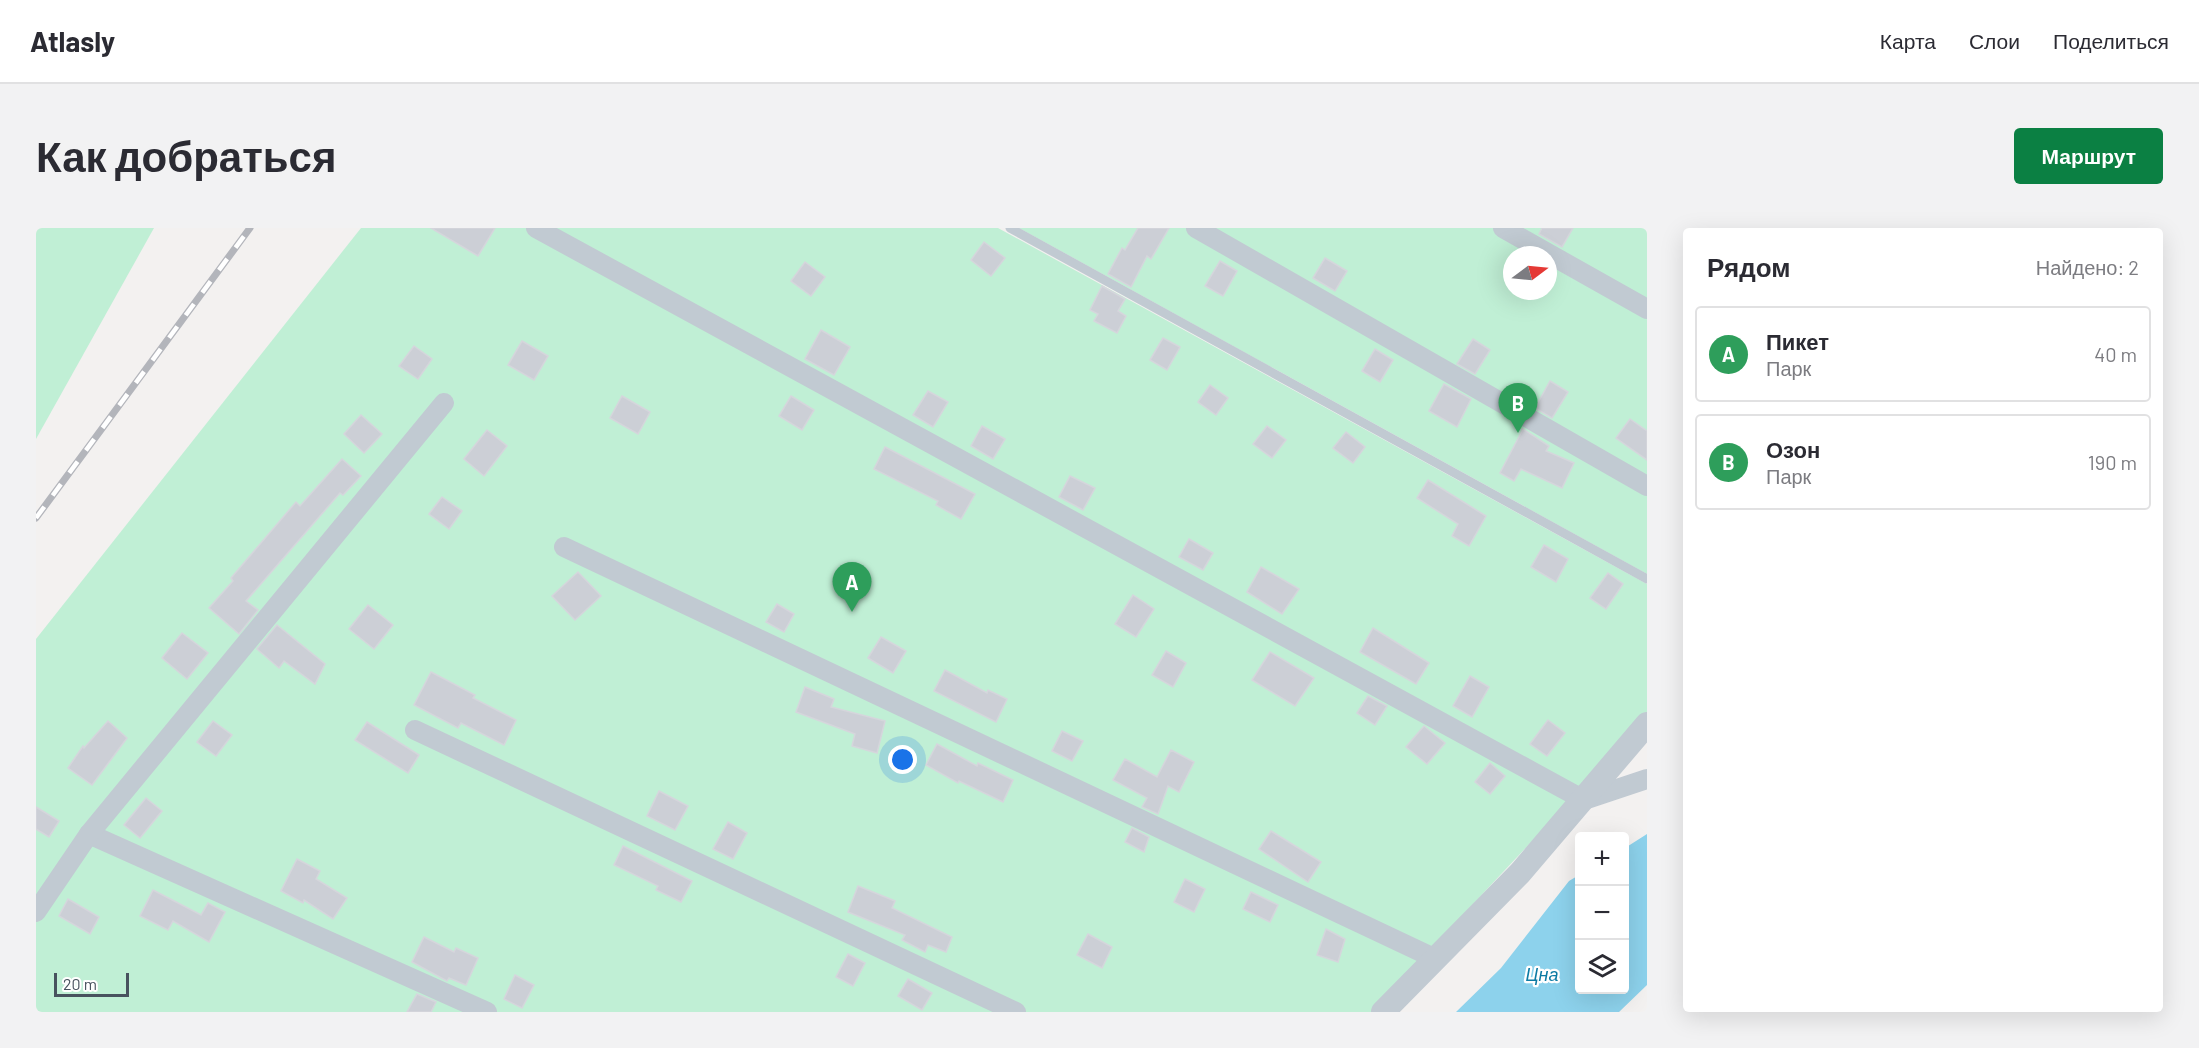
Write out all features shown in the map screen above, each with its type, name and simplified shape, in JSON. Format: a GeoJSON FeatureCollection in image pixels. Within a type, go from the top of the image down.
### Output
{"type":"FeatureCollection","features":[{"type":"Feature","properties":{"kind":"street"},"geometry":{"type":"LineString","coordinates":[[536,228],[1584,800],[1647,779]]}},
{"type":"Feature","properties":{"kind":"street"},"geometry":{"type":"LineString","coordinates":[[1196,228],[1647,486]]}},
{"type":"Feature","properties":{"kind":"street"},"geometry":{"type":"LineString","coordinates":[[1503,228],[1647,309]]}},
{"type":"Feature","properties":{"kind":"street"},"geometry":{"type":"LineString","coordinates":[[36,912],[89,834],[444,403]]}},
{"type":"Feature","properties":{"kind":"street"},"geometry":{"type":"LineString","coordinates":[[564,547],[1436,959]]}},
{"type":"Feature","properties":{"kind":"street"},"geometry":{"type":"LineString","coordinates":[[1383,1012],[1520,873],[1647,724]]}},
{"type":"Feature","properties":{"kind":"street"},"geometry":{"type":"LineString","coordinates":[[415,730],[1016,1012]]}},
{"type":"Feature","properties":{"kind":"street"},"geometry":{"type":"LineString","coordinates":[[89,834],[487,1012]]}},
{"type":"Feature","properties":{"kind":"lane"},"geometry":{"type":"LineString","coordinates":[[1010,228],[1647,579]]}},
{"type":"Feature","properties":{"kind":"green space"},"geometry":{"type":"Polygon","coordinates":[[[36,228],[154,228],[36,439],[36,228]]]}},
{"type":"Feature","properties":{"kind":"green space"},"geometry":{"type":"Polygon","coordinates":[[[361,228],[998,228],[1647,584],[1647,712],[1535,838],[1372,1012],[36,1012],[36,639],[361,228]]]}},
{"type":"Feature","properties":{"kind":"green space"},"geometry":{"type":"Polygon","coordinates":[[[1019,228],[1647,228],[1647,574],[1019,228]]]}},
{"type":"Feature","properties":{"kind":"water","name":"Цна"},"geometry":{"type":"Polygon","coordinates":[[[1647,834],[1647,985],[1619,1012],[1456,1012],[1501,968],[1569,881],[1575,877],[1575,994],[1629,994],[1629,845],[1647,834]]]}},
{"type":"Feature","properties":{"kind":"building"},"geometry":{"type":"Polygon","coordinates":[[[431,228],[495,228],[478,256],[431,228]]]}},
{"type":"Feature","properties":{"kind":"building"},"geometry":{"type":"Polygon","coordinates":[[[1138,228],[1169,228],[1151,259],[1147,256],[1131,287],[1108,274],[1122,248],[1125,250],[1138,228]]]}},
{"type":"Feature","properties":{"kind":"building"},"geometry":{"type":"Polygon","coordinates":[[[1542,228],[1573,228],[1562,247],[1539,234],[1542,228]]]}},
{"type":"Feature","properties":{"kind":"building"},"geometry":{"type":"Polygon","coordinates":[[[984,242],[1005,258],[991,276],[971,260],[984,242]]]}},
{"type":"Feature","properties":{"kind":"building"},"geometry":{"type":"Polygon","coordinates":[[[1325,258],[1347,271],[1335,291],[1313,278],[1325,258]]]}},
{"type":"Feature","properties":{"kind":"building"},"geometry":{"type":"Polygon","coordinates":[[[1220,261],[1237,271],[1223,296],[1205,286],[1220,261]]]}},
{"type":"Feature","properties":{"kind":"building"},"geometry":{"type":"Polygon","coordinates":[[[805,262],[825,277],[811,296],[791,281],[805,262]]]}},
{"type":"Feature","properties":{"kind":"building"},"geometry":{"type":"Polygon","coordinates":[[[1102,286],[1125,299],[1118,311],[1126,316],[1117,333],[1094,321],[1098,314],[1090,310],[1102,286]]]}},
{"type":"Feature","properties":{"kind":"building"},"geometry":{"type":"Polygon","coordinates":[[[821,330],[850,347],[834,375],[805,359],[821,330]]]}},
{"type":"Feature","properties":{"kind":"building"},"geometry":{"type":"Polygon","coordinates":[[[1163,338],[1180,347],[1167,370],[1150,360],[1163,338]]]}},
{"type":"Feature","properties":{"kind":"building"},"geometry":{"type":"Polygon","coordinates":[[[1473,339],[1490,350],[1475,374],[1457,364],[1473,339]]]}},
{"type":"Feature","properties":{"kind":"building"},"geometry":{"type":"Polygon","coordinates":[[[522,341],[548,356],[534,380],[508,365],[522,341]]]}},
{"type":"Feature","properties":{"kind":"building"},"geometry":{"type":"Polygon","coordinates":[[[414,346],[432,359],[418,379],[399,366],[414,346]]]}},
{"type":"Feature","properties":{"kind":"building"},"geometry":{"type":"Polygon","coordinates":[[[1375,349],[1393,360],[1380,382],[1362,371],[1375,349]]]}},
{"type":"Feature","properties":{"kind":"building"},"geometry":{"type":"Polygon","coordinates":[[[1550,381],[1568,392],[1552,418],[1535,408],[1550,381]]]}},
{"type":"Feature","properties":{"kind":"building"},"geometry":{"type":"Polygon","coordinates":[[[1444,384],[1471,399],[1457,427],[1429,411],[1444,384]]]}},
{"type":"Feature","properties":{"kind":"building"},"geometry":{"type":"Polygon","coordinates":[[[1210,385],[1228,398],[1216,415],[1198,402],[1210,385]]]}},
{"type":"Feature","properties":{"kind":"building"},"geometry":{"type":"Polygon","coordinates":[[[928,391],[948,402],[933,427],[913,415],[928,391]]]}},
{"type":"Feature","properties":{"kind":"building"},"geometry":{"type":"Polygon","coordinates":[[[622,396],[650,412],[638,434],[610,418],[622,396]]]}},
{"type":"Feature","properties":{"kind":"building"},"geometry":{"type":"Polygon","coordinates":[[[791,396],[814,410],[802,430],[779,416],[791,396]]]}},
{"type":"Feature","properties":{"kind":"building"},"geometry":{"type":"Polygon","coordinates":[[[361,415],[382,434],[364,453],[344,434],[361,415]]]}},
{"type":"Feature","properties":{"kind":"building"},"geometry":{"type":"Polygon","coordinates":[[[1630,419],[1647,431],[1647,460],[1616,438],[1630,419]]]}},
{"type":"Feature","properties":{"kind":"building"},"geometry":{"type":"Polygon","coordinates":[[[982,426],[1005,439],[993,459],[971,446],[982,426]]]}},
{"type":"Feature","properties":{"kind":"building"},"geometry":{"type":"Polygon","coordinates":[[[1267,426],[1286,440],[1272,458],[1253,444],[1267,426]]]}},
{"type":"Feature","properties":{"kind":"building"},"geometry":{"type":"Polygon","coordinates":[[[1523,429],[1549,446],[1546,451],[1574,463],[1562,488],[1521,469],[1514,481],[1500,473],[1523,429]]]}},
{"type":"Feature","properties":{"kind":"building"},"geometry":{"type":"Polygon","coordinates":[[[487,430],[507,446],[484,476],[464,459],[487,430]]]}},
{"type":"Feature","properties":{"kind":"building"},"geometry":{"type":"Polygon","coordinates":[[[1346,432],[1365,447],[1353,463],[1333,448],[1346,432]]]}},
{"type":"Feature","properties":{"kind":"building"},"geometry":{"type":"Polygon","coordinates":[[[885,447],[975,494],[961,519],[936,505],[938,501],[874,469],[885,447]]]}},
{"type":"Feature","properties":{"kind":"building"},"geometry":{"type":"Polygon","coordinates":[[[342,459],[361,476],[343,495],[340,493],[246,601],[258,610],[239,634],[209,608],[233,581],[231,578],[296,502],[300,506],[342,459]]]}},
{"type":"Feature","properties":{"kind":"building"},"geometry":{"type":"Polygon","coordinates":[[[1070,476],[1095,488],[1083,510],[1059,497],[1070,476]]]}},
{"type":"Feature","properties":{"kind":"building"},"geometry":{"type":"Polygon","coordinates":[[[1428,480],[1486,516],[1469,546],[1452,536],[1458,524],[1417,498],[1428,480]]]}},
{"type":"Feature","properties":{"kind":"building"},"geometry":{"type":"Polygon","coordinates":[[[442,497],[462,511],[449,529],[429,514],[442,497]]]}},
{"type":"Feature","properties":{"kind":"building"},"geometry":{"type":"Polygon","coordinates":[[[1189,539],[1213,553],[1203,570],[1179,557],[1189,539]]]}},
{"type":"Feature","properties":{"kind":"building"},"geometry":{"type":"Polygon","coordinates":[[[1544,545],[1568,559],[1556,582],[1531,567],[1544,545]]]}},
{"type":"Feature","properties":{"kind":"building"},"geometry":{"type":"Polygon","coordinates":[[[1261,567],[1299,589],[1282,614],[1247,592],[1261,567]]]}},
{"type":"Feature","properties":{"kind":"building"},"geometry":{"type":"Polygon","coordinates":[[[578,572],[601,596],[575,620],[552,596],[578,572]]]}},
{"type":"Feature","properties":{"kind":"building"},"geometry":{"type":"Polygon","coordinates":[[[1608,573],[1623,584],[1606,609],[1590,598],[1608,573]]]}},
{"type":"Feature","properties":{"kind":"building"},"geometry":{"type":"Polygon","coordinates":[[[1133,595],[1154,609],[1136,637],[1115,624],[1133,595]]]}},
{"type":"Feature","properties":{"kind":"building"},"geometry":{"type":"Polygon","coordinates":[[[777,604],[794,614],[784,632],[766,622],[777,604]]]}},
{"type":"Feature","properties":{"kind":"building"},"geometry":{"type":"Polygon","coordinates":[[[368,605],[393,625],[374,649],[349,629],[368,605]]]}},
{"type":"Feature","properties":{"kind":"building"},"geometry":{"type":"Polygon","coordinates":[[[277,625],[325,664],[315,684],[284,661],[279,668],[257,649],[277,625]]]}},
{"type":"Feature","properties":{"kind":"building"},"geometry":{"type":"Polygon","coordinates":[[[1373,628],[1429,663],[1416,684],[1360,652],[1373,628]]]}},
{"type":"Feature","properties":{"kind":"building"},"geometry":{"type":"Polygon","coordinates":[[[182,633],[208,653],[187,679],[162,658],[182,633]]]}},
{"type":"Feature","properties":{"kind":"building"},"geometry":{"type":"Polygon","coordinates":[[[881,637],[906,651],[893,673],[868,658],[881,637]]]}},
{"type":"Feature","properties":{"kind":"building"},"geometry":{"type":"Polygon","coordinates":[[[1166,651],[1186,663],[1173,687],[1152,675],[1166,651]]]}},
{"type":"Feature","properties":{"kind":"building"},"geometry":{"type":"Polygon","coordinates":[[[1270,652],[1314,678],[1295,706],[1252,680],[1270,652]]]}},
{"type":"Feature","properties":{"kind":"building"},"geometry":{"type":"Polygon","coordinates":[[[945,670],[987,693],[988,690],[1007,699],[996,722],[934,691],[945,670]]]}},
{"type":"Feature","properties":{"kind":"building"},"geometry":{"type":"Polygon","coordinates":[[[431,672],[475,695],[473,698],[516,720],[504,745],[461,723],[458,728],[414,705],[431,672]]]}},
{"type":"Feature","properties":{"kind":"building"},"geometry":{"type":"Polygon","coordinates":[[[1470,676],[1489,687],[1472,717],[1453,706],[1470,676]]]}},
{"type":"Feature","properties":{"kind":"building"},"geometry":{"type":"Polygon","coordinates":[[[805,687],[834,699],[831,707],[885,721],[877,753],[852,746],[855,734],[796,712],[805,687]]]}},
{"type":"Feature","properties":{"kind":"building"},"geometry":{"type":"Polygon","coordinates":[[[1368,696],[1387,706],[1375,725],[1357,713],[1368,696]]]}},
{"type":"Feature","properties":{"kind":"building"},"geometry":{"type":"Polygon","coordinates":[[[1548,720],[1565,733],[1547,756],[1530,744],[1548,720]]]}},
{"type":"Feature","properties":{"kind":"building"},"geometry":{"type":"Polygon","coordinates":[[[108,721],[127,738],[92,785],[68,768],[83,746],[84,748],[108,721]]]}},
{"type":"Feature","properties":{"kind":"building"},"geometry":{"type":"Polygon","coordinates":[[[213,721],[232,735],[216,756],[197,742],[213,721]]]}},
{"type":"Feature","properties":{"kind":"building"},"geometry":{"type":"Polygon","coordinates":[[[367,722],[419,755],[408,773],[355,740],[367,722]]]}},
{"type":"Feature","properties":{"kind":"building"},"geometry":{"type":"Polygon","coordinates":[[[1424,726],[1445,743],[1427,764],[1406,747],[1424,726]]]}},
{"type":"Feature","properties":{"kind":"building"},"geometry":{"type":"Polygon","coordinates":[[[1062,731],[1083,741],[1072,761],[1052,751],[1062,731]]]}},
{"type":"Feature","properties":{"kind":"building"},"geometry":{"type":"Polygon","coordinates":[[[937,744],[977,766],[978,763],[1013,780],[1003,802],[959,781],[958,783],[926,765],[937,744]]]}},
{"type":"Feature","properties":{"kind":"building"},"geometry":{"type":"Polygon","coordinates":[[[1171,750],[1194,762],[1179,792],[1168,786],[1158,814],[1142,807],[1147,798],[1113,780],[1125,759],[1157,777],[1171,750]]]}},
{"type":"Feature","properties":{"kind":"building"},"geometry":{"type":"Polygon","coordinates":[[[1490,763],[1505,776],[1490,794],[1475,782],[1490,763]]]}},
{"type":"Feature","properties":{"kind":"building"},"geometry":{"type":"Polygon","coordinates":[[[659,791],[688,806],[675,830],[647,816],[659,791]]]}},
{"type":"Feature","properties":{"kind":"building"},"geometry":{"type":"Polygon","coordinates":[[[146,798],[162,811],[140,838],[124,825],[146,798]]]}},
{"type":"Feature","properties":{"kind":"building"},"geometry":{"type":"Polygon","coordinates":[[[36,807],[59,821],[49,837],[36,829],[36,807]]]}},
{"type":"Feature","properties":{"kind":"building"},"geometry":{"type":"Polygon","coordinates":[[[728,822],[747,833],[733,859],[713,849],[728,822]]]}},
{"type":"Feature","properties":{"kind":"building"},"geometry":{"type":"Polygon","coordinates":[[[1132,828],[1149,837],[1144,852],[1125,842],[1132,828]]]}},
{"type":"Feature","properties":{"kind":"building"},"geometry":{"type":"Polygon","coordinates":[[[1271,831],[1321,862],[1308,882],[1259,849],[1271,831]]]}},
{"type":"Feature","properties":{"kind":"building"},"geometry":{"type":"Polygon","coordinates":[[[623,846],[692,881],[681,902],[656,890],[658,886],[614,865],[623,846]]]}},
{"type":"Feature","properties":{"kind":"building"},"geometry":{"type":"Polygon","coordinates":[[[297,859],[320,871],[316,879],[347,898],[333,919],[304,900],[303,903],[281,891],[297,859]]]}},
{"type":"Feature","properties":{"kind":"building"},"geometry":{"type":"Polygon","coordinates":[[[1185,879],[1205,889],[1194,912],[1174,902],[1185,879]]]}},
{"type":"Feature","properties":{"kind":"building"},"geometry":{"type":"Polygon","coordinates":[[[858,886],[895,901],[892,908],[952,937],[946,952],[928,945],[925,952],[902,940],[905,935],[848,912],[858,886]]]}},
{"type":"Feature","properties":{"kind":"building"},"geometry":{"type":"Polygon","coordinates":[[[153,890],[201,915],[208,903],[225,912],[209,942],[173,921],[168,930],[140,916],[153,890]]]}},
{"type":"Feature","properties":{"kind":"building"},"geometry":{"type":"Polygon","coordinates":[[[1251,892],[1278,905],[1270,922],[1243,909],[1251,892]]]}},
{"type":"Feature","properties":{"kind":"building"},"geometry":{"type":"Polygon","coordinates":[[[68,899],[99,917],[90,934],[59,916],[68,899]]]}},
{"type":"Feature","properties":{"kind":"building"},"geometry":{"type":"Polygon","coordinates":[[[1326,929],[1345,939],[1338,962],[1317,955],[1326,929]]]}},
{"type":"Feature","properties":{"kind":"building"},"geometry":{"type":"Polygon","coordinates":[[[1088,934],[1112,947],[1102,968],[1077,955],[1088,934]]]}},
{"type":"Feature","properties":{"kind":"building"},"geometry":{"type":"Polygon","coordinates":[[[424,937],[454,952],[456,948],[478,958],[466,985],[449,978],[447,981],[412,962],[424,937]]]}},
{"type":"Feature","properties":{"kind":"building"},"geometry":{"type":"Polygon","coordinates":[[[848,954],[865,963],[853,986],[836,977],[848,954]]]}},
{"type":"Feature","properties":{"kind":"building"},"geometry":{"type":"Polygon","coordinates":[[[515,975],[534,985],[522,1008],[504,999],[515,975]]]}},
{"type":"Feature","properties":{"kind":"building"},"geometry":{"type":"Polygon","coordinates":[[[908,979],[932,993],[922,1010],[898,996],[908,979]]]}},
{"type":"Feature","properties":{"kind":"building"},"geometry":{"type":"Polygon","coordinates":[[[417,994],[436,1002],[431,1012],[407,1012],[417,994]]]}},
{"type":"Feature","properties":{"kind":"railway"},"geometry":{"type":"LineString","coordinates":[[36,518],[250,228]]}},
{"type":"Feature","properties":{"kind":"place","name":"Озон"},"geometry":{"type":"Point","coordinates":[1518,433]}},
{"type":"Feature","properties":{"kind":"place","name":"Пикет"},"geometry":{"type":"Point","coordinates":[852,612]}}]}
